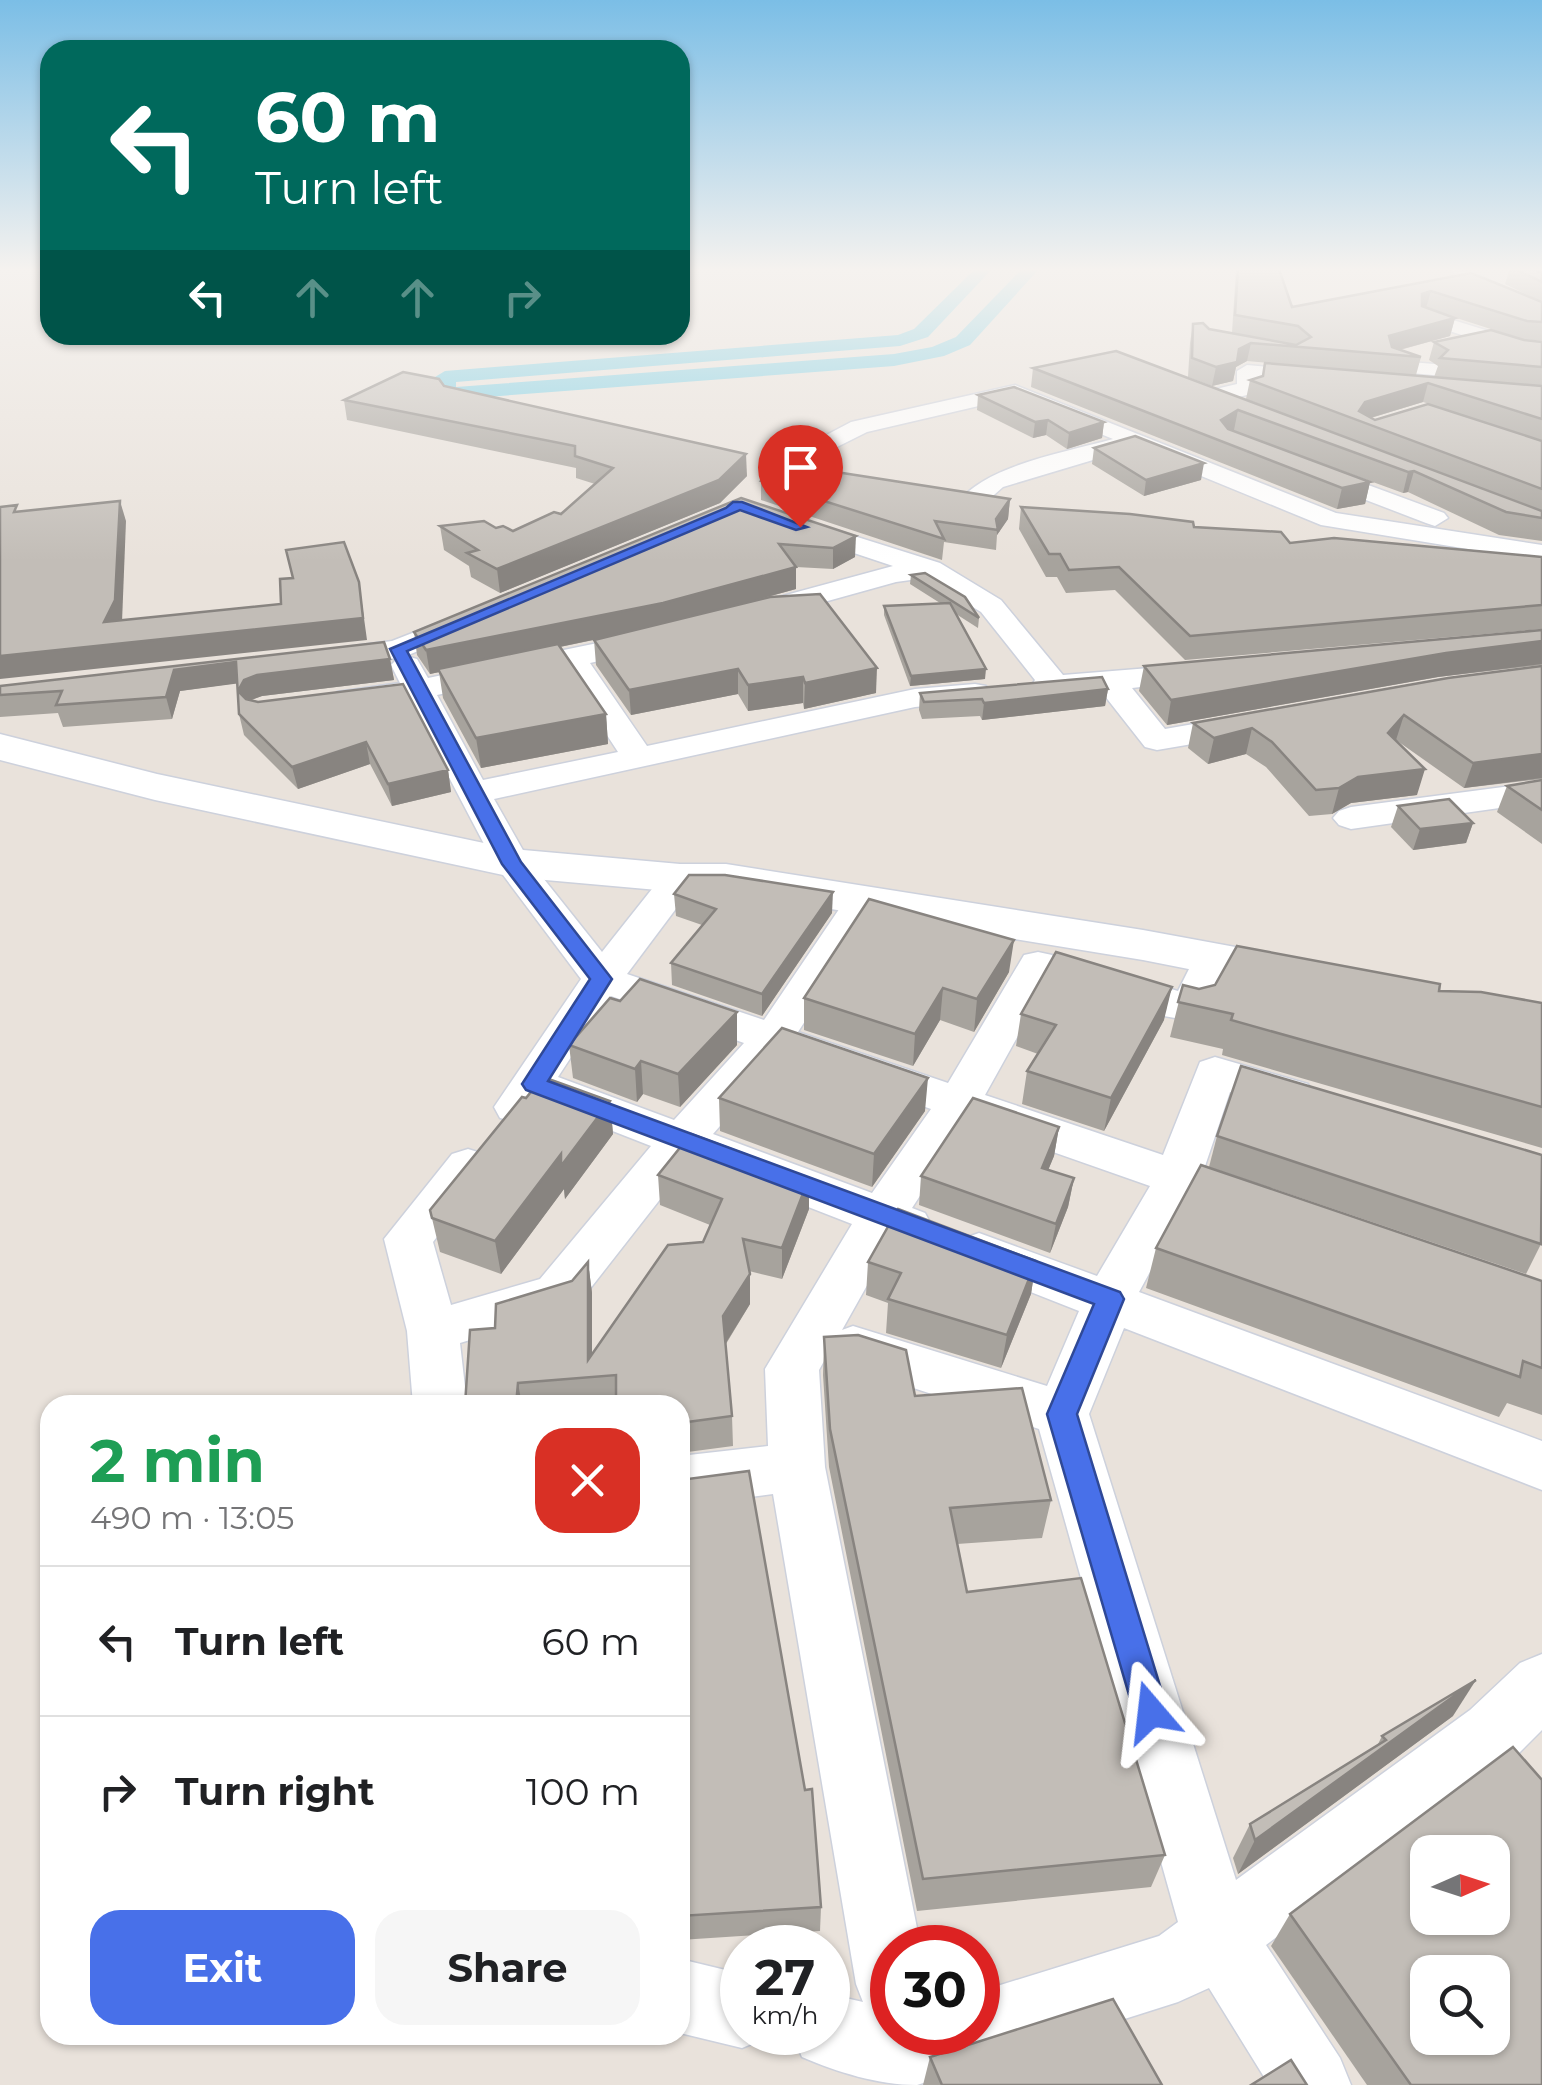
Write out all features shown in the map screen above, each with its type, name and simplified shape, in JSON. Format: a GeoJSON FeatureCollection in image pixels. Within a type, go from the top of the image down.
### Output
{"type":"FeatureCollection","features":[{"type":"Feature","properties":{"kind":"street"},"geometry":{"type":"LineString","coordinates":[[1486,366],[1542,379]]}},
{"type":"Feature","properties":{"kind":"street"},"geometry":{"type":"LineString","coordinates":[[1203,394],[1252,397],[1247,371],[1542,396]]}},
{"type":"Feature","properties":{"kind":"street"},"geometry":{"type":"LineString","coordinates":[[830,480],[758,476],[859,427],[1015,391],[1330,520],[1531,552]]}},
{"type":"Feature","properties":{"kind":"street"},"geometry":{"type":"LineString","coordinates":[[1007,510],[958,503],[994,482],[1134,440]]}},
{"type":"Feature","properties":{"kind":"street"},"geometry":{"type":"LineString","coordinates":[[1178,458],[1214,447]]}},
{"type":"Feature","properties":{"kind":"street"},"geometry":{"type":"LineString","coordinates":[[1287,462],[1531,552]]}},
{"type":"Feature","properties":{"kind":"street"},"geometry":{"type":"LineString","coordinates":[[774,518],[930,569],[992,606],[1055,686]]}},
{"type":"Feature","properties":{"kind":"street"},"geometry":{"type":"LineString","coordinates":[[1330,520],[1346,554]]}},
{"type":"Feature","properties":{"kind":"street"},"geometry":{"type":"LineString","coordinates":[[1424,560],[1542,570]]}},
{"type":"Feature","properties":{"kind":"street"},"geometry":{"type":"LineString","coordinates":[[744,616],[894,574],[930,569]]}},
{"type":"Feature","properties":{"kind":"street"},"geometry":{"type":"LineString","coordinates":[[303,660],[398,649],[486,612]]}},
{"type":"Feature","properties":{"kind":"street"},"geometry":{"type":"LineString","coordinates":[[322,702],[418,690],[688,632]]}},
{"type":"Feature","properties":{"kind":"street"},"geometry":{"type":"LineString","coordinates":[[398,649],[512,864],[602,979],[1287,1216]]}},
{"type":"Feature","properties":{"kind":"street"},"geometry":{"type":"LineString","coordinates":[[571,658],[639,758]]}},
{"type":"Feature","properties":{"kind":"street"},"geometry":{"type":"LineString","coordinates":[[473,793],[915,698],[1228,670]]}},
{"type":"Feature","properties":{"kind":"street"},"geometry":{"type":"LineString","coordinates":[[1110,680],[1157,740],[1270,720]]}},
{"type":"Feature","properties":{"kind":"street"},"geometry":{"type":"LineString","coordinates":[[0,747],[154,788],[512,864],[680,878],[726,878],[860,906],[1213,958],[1348,984]]}},
{"type":"Feature","properties":{"kind":"street"},"geometry":{"type":"LineString","coordinates":[[1351,818],[1542,792]]}},
{"type":"Feature","properties":{"kind":"street"},"geometry":{"type":"LineString","coordinates":[[439,1395],[433,1331],[408,1238],[534,1084],[602,979],[680,878]]}},
{"type":"Feature","properties":{"kind":"street"},"geometry":{"type":"LineString","coordinates":[[860,906],[1190,1008],[1213,958]]}},
{"type":"Feature","properties":{"kind":"street"},"geometry":{"type":"LineString","coordinates":[[433,1331],[556,1294],[680,1142],[772,1038],[860,906]]}},
{"type":"Feature","properties":{"kind":"street"},"geometry":{"type":"LineString","coordinates":[[896,1925],[796,1467],[792,1369],[882,1216],[958,1102],[1038,964]]}},
{"type":"Feature","properties":{"kind":"street"},"geometry":{"type":"LineString","coordinates":[[1313,2085],[1218,1936],[1062,1414],[1110,1299],[1178,1178],[1215,1072],[1324,1104]]}},
{"type":"Feature","properties":{"kind":"street"},"geometry":{"type":"LineString","coordinates":[[534,1084],[680,1142],[1110,1299],[1542,1466]]}},
{"type":"Feature","properties":{"kind":"street"},"geometry":{"type":"LineString","coordinates":[[812,1334],[1062,1414]]}},
{"type":"Feature","properties":{"kind":"street"},"geometry":{"type":"LineString","coordinates":[[690,1481],[796,1467]]}},
{"type":"Feature","properties":{"kind":"street"},"geometry":{"type":"LineString","coordinates":[[1000,2022],[1178,1966],[1218,1936],[1511,1753],[1542,1685]]}},
{"type":"Feature","properties":{"kind":"street"},"geometry":{"type":"LineString","coordinates":[[690,1998],[720,2005]]}},
{"type":"Feature","properties":{"kind":"building"},"geometry":{"type":"Polygon","coordinates":[[[1157,366],[1542,511],[1542,518],[1506,512],[1414,471],[1238,410],[1221,420],[1228,429],[1370,482],[1342,488],[1033,368],[1157,366]]]}},
{"type":"Feature","properties":{"kind":"building"},"geometry":{"type":"Polygon","coordinates":[[[1264,366],[1305,366],[1542,386],[1542,419],[1428,383],[1365,402],[1359,411],[1375,420],[1428,404],[1542,441],[1542,489],[1250,380],[1263,376],[1264,366]]]}},
{"type":"Feature","properties":{"kind":"building"},"geometry":{"type":"Polygon","coordinates":[[[403,372],[439,379],[444,386],[746,454],[719,480],[497,569],[467,553],[478,550],[440,526],[484,521],[513,531],[554,512],[561,514],[613,468],[575,456],[575,446],[344,400],[403,372]]]}},
{"type":"Feature","properties":{"kind":"building"},"geometry":{"type":"Polygon","coordinates":[[[1014,387],[1104,422],[1069,433],[1048,420],[1035,422],[978,395],[1014,387]]]}},
{"type":"Feature","properties":{"kind":"building"},"geometry":{"type":"Polygon","coordinates":[[[1135,436],[1204,463],[1146,480],[1094,448],[1135,436]]]}},
{"type":"Feature","properties":{"kind":"building"},"geometry":{"type":"Polygon","coordinates":[[[778,463],[1010,499],[996,519],[998,530],[935,521],[944,539],[761,481],[778,463]]]}},
{"type":"Feature","properties":{"kind":"building"},"geometry":{"type":"Polygon","coordinates":[[[741,498],[856,536],[833,548],[779,544],[796,567],[663,603],[426,650],[414,632],[741,498]]]}},
{"type":"Feature","properties":{"kind":"building"},"geometry":{"type":"Polygon","coordinates":[[[120,501],[115,600],[104,622],[281,604],[280,579],[293,578],[286,550],[344,542],[359,582],[363,618],[0,656],[0,507],[17,505],[14,512],[120,501]]]}},
{"type":"Feature","properties":{"kind":"building"},"geometry":{"type":"Polygon","coordinates":[[[1021,507],[1130,514],[1193,522],[1194,527],[1281,532],[1290,543],[1334,538],[1542,557],[1542,605],[1190,636],[1119,567],[1069,570],[1060,554],[1049,554],[1021,507]]]}},
{"type":"Feature","properties":{"kind":"building"},"geometry":{"type":"Polygon","coordinates":[[[925,573],[965,597],[979,618],[911,575],[925,573]]]}},
{"type":"Feature","properties":{"kind":"building"},"geometry":{"type":"Polygon","coordinates":[[[820,594],[877,668],[805,683],[803,677],[748,685],[738,669],[629,690],[594,640],[770,597],[820,594]]]}},
{"type":"Feature","properties":{"kind":"building"},"geometry":{"type":"Polygon","coordinates":[[[950,603],[986,669],[911,676],[884,606],[950,603]]]}},
{"type":"Feature","properties":{"kind":"building"},"geometry":{"type":"Polygon","coordinates":[[[1542,630],[1542,641],[1446,653],[1171,700],[1144,666],[1542,630]]]}},
{"type":"Feature","properties":{"kind":"building"},"geometry":{"type":"Polygon","coordinates":[[[384,642],[390,659],[257,675],[244,680],[238,691],[246,699],[258,702],[403,684],[448,770],[388,784],[366,742],[292,767],[239,714],[236,662],[174,670],[166,697],[56,705],[62,691],[0,695],[0,686],[384,642]]]}},
{"type":"Feature","properties":{"kind":"building"},"geometry":{"type":"Polygon","coordinates":[[[558,644],[606,714],[476,738],[438,669],[558,644]]]}},
{"type":"Feature","properties":{"kind":"building"},"geometry":{"type":"Polygon","coordinates":[[[1542,666],[1542,754],[1473,763],[1404,715],[1388,733],[1425,769],[1358,777],[1339,788],[1316,790],[1272,742],[1252,728],[1214,738],[1193,723],[1448,678],[1542,666]]]}},
{"type":"Feature","properties":{"kind":"building"},"geometry":{"type":"Polygon","coordinates":[[[1102,677],[1108,689],[984,703],[982,699],[924,702],[920,693],[1102,677]]]}},
{"type":"Feature","properties":{"kind":"building"},"geometry":{"type":"Polygon","coordinates":[[[1542,780],[1542,810],[1507,786],[1542,780]]]}},
{"type":"Feature","properties":{"kind":"building"},"geometry":{"type":"Polygon","coordinates":[[[1449,799],[1473,823],[1420,829],[1398,806],[1449,799]]]}},
{"type":"Feature","properties":{"kind":"building"},"geometry":{"type":"Polygon","coordinates":[[[689,875],[725,875],[833,892],[762,994],[671,963],[716,909],[674,894],[689,875]]]}},
{"type":"Feature","properties":{"kind":"building"},"geometry":{"type":"Polygon","coordinates":[[[869,899],[1014,940],[977,999],[943,988],[915,1034],[804,998],[869,899]]]}},
{"type":"Feature","properties":{"kind":"building"},"geometry":{"type":"Polygon","coordinates":[[[1237,946],[1440,984],[1439,991],[1481,992],[1542,1003],[1542,1107],[1231,1020],[1233,1014],[1178,1002],[1183,985],[1199,989],[1215,985],[1237,946]]]}},
{"type":"Feature","properties":{"kind":"building"},"geometry":{"type":"Polygon","coordinates":[[[1056,952],[1172,987],[1111,1098],[1027,1071],[1056,1025],[1021,1014],[1056,952]]]}},
{"type":"Feature","properties":{"kind":"building"},"geometry":{"type":"Polygon","coordinates":[[[640,979],[737,1012],[678,1074],[641,1061],[635,1069],[569,1045],[610,998],[620,1001],[640,979]]]}},
{"type":"Feature","properties":{"kind":"building"},"geometry":{"type":"Polygon","coordinates":[[[782,1028],[928,1078],[874,1154],[719,1098],[782,1028]]]}},
{"type":"Feature","properties":{"kind":"building"},"geometry":{"type":"Polygon","coordinates":[[[1241,1066],[1542,1155],[1541,1244],[1217,1136],[1241,1066]]]}},
{"type":"Feature","properties":{"kind":"building"},"geometry":{"type":"Polygon","coordinates":[[[543,1077],[610,1101],[561,1166],[561,1154],[495,1241],[432,1218],[430,1210],[522,1097],[526,1098],[543,1077]]]}},
{"type":"Feature","properties":{"kind":"building"},"geometry":{"type":"Polygon","coordinates":[[[973,1098],[1059,1127],[1042,1168],[1074,1178],[1056,1224],[921,1176],[973,1098]]]}},
{"type":"Feature","properties":{"kind":"building"},"geometry":{"type":"Polygon","coordinates":[[[691,1134],[809,1178],[782,1248],[743,1239],[750,1274],[723,1316],[732,1416],[690,1422],[690,1395],[616,1395],[616,1375],[518,1383],[517,1395],[466,1395],[470,1330],[495,1328],[496,1304],[572,1281],[588,1262],[588,1360],[668,1245],[703,1242],[722,1199],[658,1175],[691,1134]]]}},
{"type":"Feature","properties":{"kind":"building"},"geometry":{"type":"Polygon","coordinates":[[[1201,1165],[1542,1281],[1542,1368],[1523,1361],[1520,1377],[1156,1248],[1201,1165]]]}},
{"type":"Feature","properties":{"kind":"building"},"geometry":{"type":"Polygon","coordinates":[[[898,1209],[1036,1261],[1007,1335],[888,1299],[901,1273],[868,1262],[898,1209]]]}},
{"type":"Feature","properties":{"kind":"building"},"geometry":{"type":"Polygon","coordinates":[[[858,1335],[906,1350],[915,1396],[1022,1388],[1051,1500],[950,1508],[967,1592],[1081,1578],[1165,1855],[923,1879],[830,1429],[824,1337],[858,1335]]]}},
{"type":"Feature","properties":{"kind":"building"},"geometry":{"type":"Polygon","coordinates":[[[749,1471],[805,1790],[812,1789],[821,1907],[690,1915],[690,1479],[749,1471]]]}},
{"type":"Feature","properties":{"kind":"building"},"geometry":{"type":"Polygon","coordinates":[[[1476,1680],[1255,1840],[1250,1824],[1386,1740],[1382,1736],[1476,1680]]]}},
{"type":"Feature","properties":{"kind":"building"},"geometry":{"type":"Polygon","coordinates":[[[1513,1747],[1542,1780],[1542,2085],[1411,2085],[1290,1914],[1513,1747]]]}},
{"type":"Feature","properties":{"kind":"building"},"geometry":{"type":"Polygon","coordinates":[[[1113,1999],[1162,2085],[942,2085],[930,2057],[1000,2055],[1000,2035],[1113,1999]]]}},
{"type":"Feature","properties":{"kind":"building"},"geometry":{"type":"Polygon","coordinates":[[[1291,2060],[1307,2085],[1251,2085],[1291,2060]]]}},
{"type":"Feature","properties":{"kind":"waterway"},"geometry":{"type":"LineString","coordinates":[[577,366],[445,377],[447,394],[811,366]]}},
{"type":"Feature","properties":{"kind":"route"},"geometry":{"type":"LineString","coordinates":[[800,527],[737,504],[731,511],[398,649],[512,864],[602,979],[534,1084],[680,1142],[1110,1299],[1062,1414],[1151,1712]]}}]}
